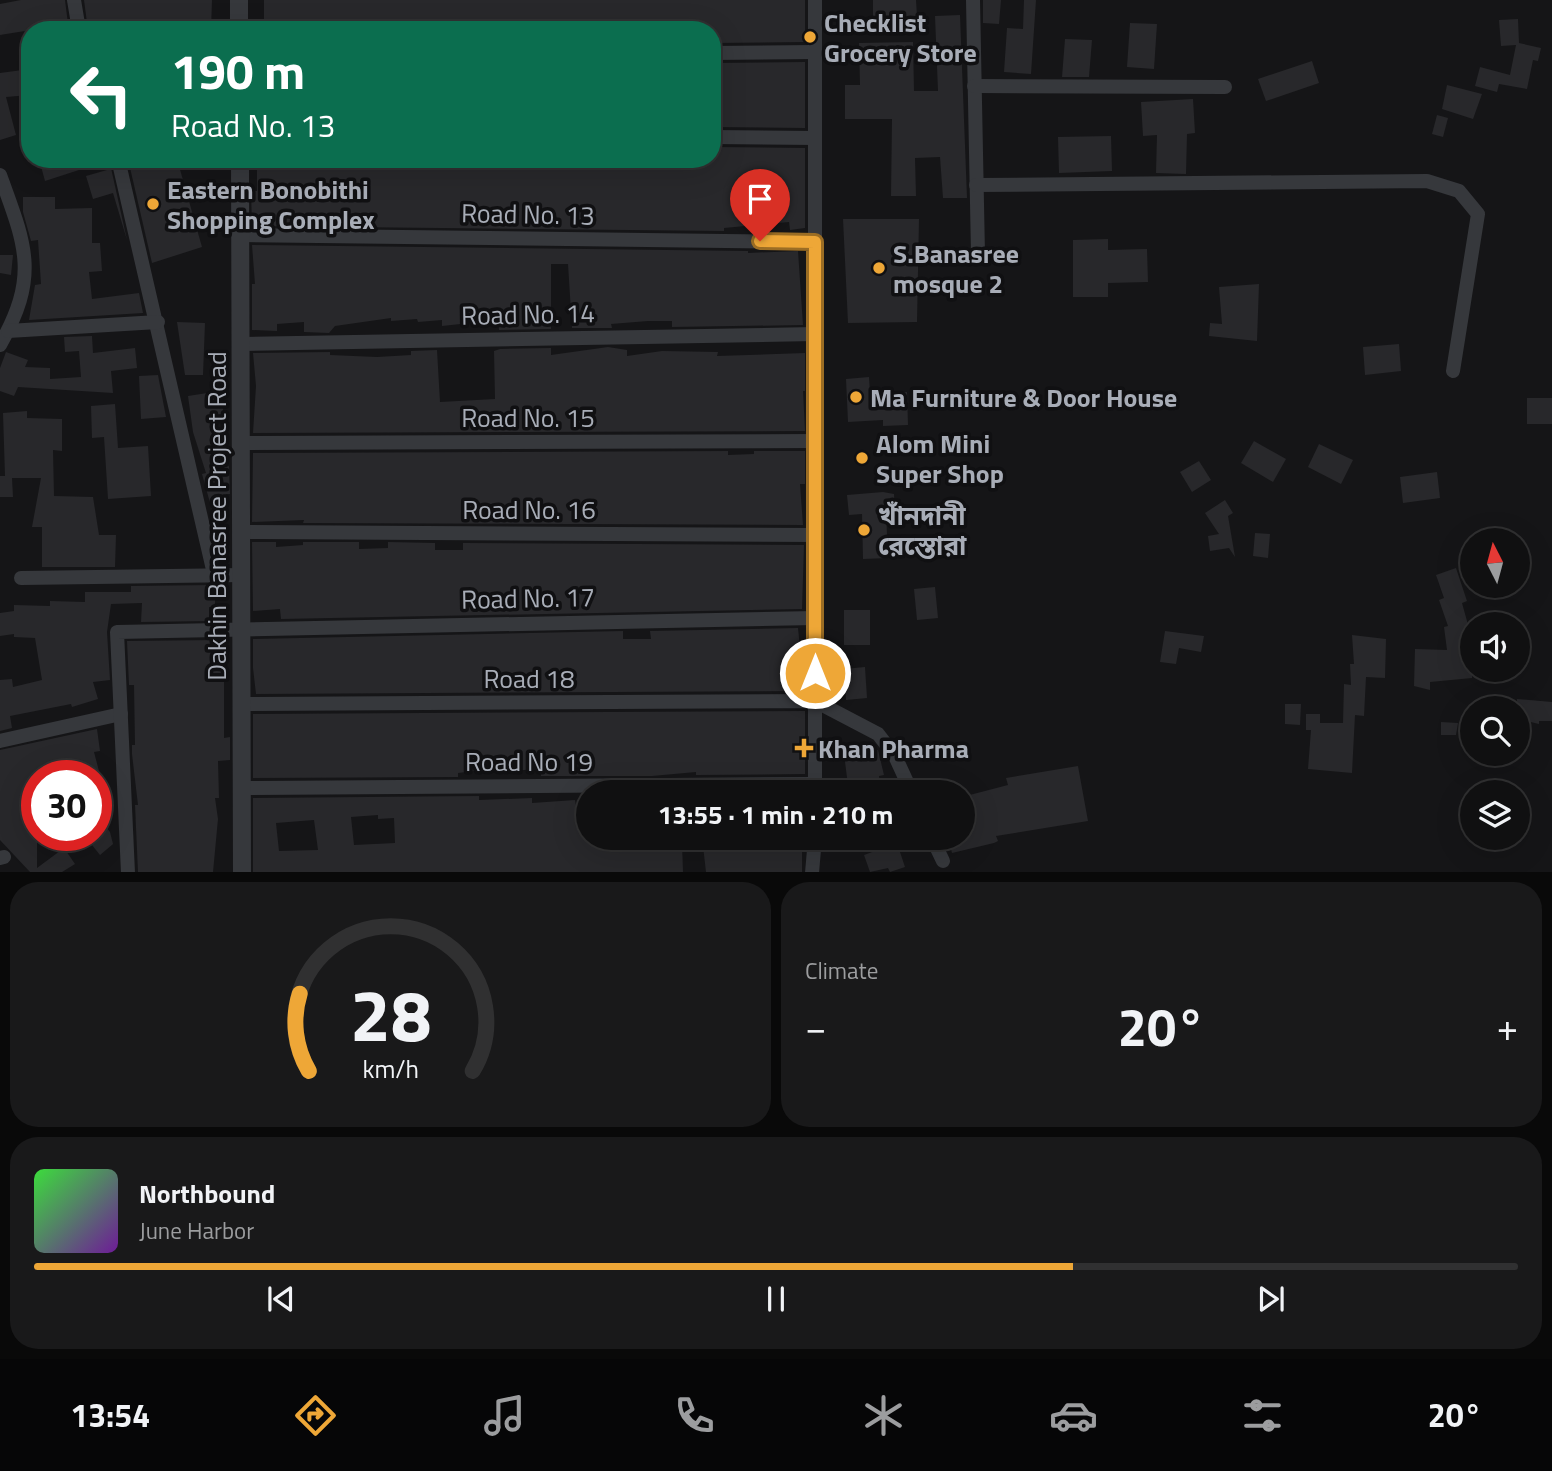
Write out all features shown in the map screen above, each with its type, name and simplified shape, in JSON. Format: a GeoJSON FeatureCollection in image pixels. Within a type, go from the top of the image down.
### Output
{"type":"FeatureCollection","features":[{"type":"Feature","properties":{"kind":"street"},"geometry":{"type":"LineString","coordinates":[[74,0],[78,21]]}},
{"type":"Feature","properties":{"kind":"street"},"geometry":{"type":"LineString","coordinates":[[239,0],[239,21]]}},
{"type":"Feature","properties":{"kind":"street"},"geometry":{"type":"LineString","coordinates":[[815,0],[815,780]]}},
{"type":"Feature","properties":{"kind":"street"},"geometry":{"type":"LineString","coordinates":[[973,0],[978,254]]}},
{"type":"Feature","properties":{"kind":"street"},"geometry":{"type":"LineString","coordinates":[[721,53],[815,52]]}},
{"type":"Feature","properties":{"kind":"street"},"geometry":{"type":"LineString","coordinates":[[974,86],[1225,87]]}},
{"type":"Feature","properties":{"kind":"street"},"geometry":{"type":"LineString","coordinates":[[721,137],[815,138]]}},
{"type":"Feature","properties":{"kind":"street"},"geometry":{"type":"LineString","coordinates":[[120,168],[158,322],[214,575]]}},
{"type":"Feature","properties":{"kind":"street","name":"Dakhin Banasree Project Road"},"geometry":{"type":"LineString","coordinates":[[240,168],[242,872]]}},
{"type":"Feature","properties":{"kind":"street"},"geometry":{"type":"LineString","coordinates":[[0,175],[24,238],[25,276],[8,331],[0,345]]}},
{"type":"Feature","properties":{"kind":"street"},"geometry":{"type":"LineString","coordinates":[[976,185],[1427,181],[1459,191],[1478,214],[1453,372]]}},
{"type":"Feature","properties":{"kind":"street","name":"Road No. 13"},"geometry":{"type":"LineString","coordinates":[[241,235],[815,242]]}},
{"type":"Feature","properties":{"kind":"street"},"geometry":{"type":"LineString","coordinates":[[8,331],[158,322]]}},
{"type":"Feature","properties":{"kind":"street","name":"Road No. 14"},"geometry":{"type":"LineString","coordinates":[[242,344],[815,334]]}},
{"type":"Feature","properties":{"kind":"street","name":"Road No. 15"},"geometry":{"type":"LineString","coordinates":[[242,443],[815,441]]}},
{"type":"Feature","properties":{"kind":"street","name":"Road No. 16"},"geometry":{"type":"LineString","coordinates":[[243,532],[815,535]]}},
{"type":"Feature","properties":{"kind":"street"},"geometry":{"type":"LineString","coordinates":[[21,578],[243,575]]}},
{"type":"Feature","properties":{"kind":"street","name":"Road No. 17"},"geometry":{"type":"LineString","coordinates":[[121,714],[117,632],[243,627],[815,618]]}},
{"type":"Feature","properties":{"kind":"street"},"geometry":{"type":"LineString","coordinates":[[815,701],[878,734],[895,756],[906,780]]}},
{"type":"Feature","properties":{"kind":"street","name":"Road 18"},"geometry":{"type":"LineString","coordinates":[[243,704],[815,701]]}},
{"type":"Feature","properties":{"kind":"street"},"geometry":{"type":"LineString","coordinates":[[0,741],[121,714],[128,872]]}},
{"type":"Feature","properties":{"kind":"street","name":"Road No 19"},"geometry":{"type":"LineString","coordinates":[[243,788],[576,788]]}},
{"type":"Feature","properties":{"kind":"street"},"geometry":{"type":"LineString","coordinates":[[814,870],[815,850]]}},
{"type":"Feature","properties":{"kind":"street"},"geometry":{"type":"LineString","coordinates":[[938,850],[943,861]]}},
{"type":"Feature","properties":{"kind":"building"},"geometry":{"type":"Polygon","coordinates":[[[21,0],[65,0],[68,21],[21,21],[21,32],[0,35],[0,4],[21,0]]]}},
{"type":"Feature","properties":{"kind":"building"},"geometry":{"type":"Polygon","coordinates":[[[84,0],[212,0],[211,21],[87,21],[84,0]]]}},
{"type":"Feature","properties":{"kind":"building"},"geometry":{"type":"Polygon","coordinates":[[[264,0],[805,0],[805,42],[721,43],[721,21],[264,21],[264,0]]]}},
{"type":"Feature","properties":{"kind":"building"},"geometry":{"type":"Polygon","coordinates":[[[873,0],[916,0],[917,16],[873,18],[873,0]]]}},
{"type":"Feature","properties":{"kind":"building"},"geometry":{"type":"Polygon","coordinates":[[[983,0],[1001,0],[999,24],[983,23],[983,0]]]}},
{"type":"Feature","properties":{"kind":"building"},"geometry":{"type":"Polygon","coordinates":[[[1024,0],[1036,0],[1031,74],[1004,72],[1007,28],[1023,29],[1024,0]]]}},
{"type":"Feature","properties":{"kind":"building"},"geometry":{"type":"Polygon","coordinates":[[[960,15],[967,198],[943,198],[940,157],[915,158],[916,196],[891,196],[892,119],[845,119],[845,85],[860,85],[859,43],[913,42],[914,91],[938,91],[935,16],[960,15]]]}},
{"type":"Feature","properties":{"kind":"building"},"geometry":{"type":"Polygon","coordinates":[[[1518,19],[1519,43],[1541,48],[1538,61],[1533,60],[1527,89],[1499,84],[1497,92],[1475,86],[1480,67],[1510,75],[1516,45],[1501,46],[1499,20],[1518,19]]]}},
{"type":"Feature","properties":{"kind":"building"},"geometry":{"type":"Polygon","coordinates":[[[1130,23],[1157,24],[1154,69],[1127,67],[1130,23]]]}},
{"type":"Feature","properties":{"kind":"building"},"geometry":{"type":"Polygon","coordinates":[[[1065,39],[1092,40],[1089,77],[1062,77],[1065,39]]]}},
{"type":"Feature","properties":{"kind":"building"},"geometry":{"type":"Polygon","coordinates":[[[1312,61],[1319,83],[1266,101],[1258,79],[1312,61]]]}},
{"type":"Feature","properties":{"kind":"building"},"geometry":{"type":"Polygon","coordinates":[[[805,62],[805,128],[721,127],[721,63],[805,62]]]}},
{"type":"Feature","properties":{"kind":"building"},"geometry":{"type":"Polygon","coordinates":[[[21,70],[21,96],[6,97],[16,135],[0,140],[0,73],[21,70]]]}},
{"type":"Feature","properties":{"kind":"building"},"geometry":{"type":"Polygon","coordinates":[[[1447,85],[1482,94],[1473,119],[1442,109],[1447,85]]]}},
{"type":"Feature","properties":{"kind":"building"},"geometry":{"type":"Polygon","coordinates":[[[1193,99],[1195,133],[1187,134],[1186,174],[1156,173],[1157,135],[1143,136],[1141,102],[1193,99]]]}},
{"type":"Feature","properties":{"kind":"building"},"geometry":{"type":"Polygon","coordinates":[[[1437,115],[1448,118],[1443,137],[1432,134],[1437,115]]]}},
{"type":"Feature","properties":{"kind":"building"},"geometry":{"type":"Polygon","coordinates":[[[1111,136],[1112,171],[1059,173],[1058,137],[1111,136]]]}},
{"type":"Feature","properties":{"kind":"building"},"geometry":{"type":"Polygon","coordinates":[[[721,147],[805,148],[805,228],[790,230],[789,222],[724,228],[724,231],[252,226],[251,191],[257,191],[257,168],[721,168],[721,147]]]}},
{"type":"Feature","properties":{"kind":"building"},"geometry":{"type":"Polygon","coordinates":[[[41,168],[79,168],[79,170],[45,181],[41,168]]]}},
{"type":"Feature","properties":{"kind":"building"},"geometry":{"type":"Polygon","coordinates":[[[106,168],[111,168],[127,240],[113,193],[93,199],[86,176],[107,170],[106,168]]]}},
{"type":"Feature","properties":{"kind":"building","name":"Eastern Bonobithi Shopping Complex"},"geometry":{"type":"Polygon","coordinates":[[[130,168],[180,168],[202,247],[152,263],[130,168]]]}},
{"type":"Feature","properties":{"kind":"building"},"geometry":{"type":"Polygon","coordinates":[[[23,197],[55,197],[55,209],[92,208],[92,243],[100,243],[102,271],[89,272],[92,299],[139,293],[143,313],[29,320],[35,285],[41,284],[38,240],[31,241],[23,212],[23,197]]]}},
{"type":"Feature","properties":{"kind":"building"},"geometry":{"type":"Polygon","coordinates":[[[843,219],[919,219],[917,322],[848,323],[843,219]]]}},
{"type":"Feature","properties":{"kind":"building"},"geometry":{"type":"Polygon","coordinates":[[[1108,239],[1108,250],[1147,249],[1148,282],[1108,283],[1108,297],[1073,297],[1073,240],[1108,239]]]}},
{"type":"Feature","properties":{"kind":"building"},"geometry":{"type":"Polygon","coordinates":[[[252,245],[748,253],[798,251],[803,325],[672,327],[672,321],[648,321],[611,324],[612,328],[572,328],[568,264],[551,264],[551,329],[499,330],[498,320],[442,326],[442,320],[391,321],[391,318],[335,326],[329,333],[304,332],[304,322],[277,324],[277,331],[252,330],[252,284],[255,284],[252,245]]]}},
{"type":"Feature","properties":{"kind":"building"},"geometry":{"type":"Polygon","coordinates":[[[0,255],[13,255],[11,275],[0,273],[0,255]]]}},
{"type":"Feature","properties":{"kind":"building"},"geometry":{"type":"Polygon","coordinates":[[[1259,284],[1257,341],[1209,336],[1210,323],[1222,324],[1219,287],[1259,284]]]}},
{"type":"Feature","properties":{"kind":"building"},"geometry":{"type":"Polygon","coordinates":[[[177,322],[205,323],[203,375],[185,375],[177,322]]]}},
{"type":"Feature","properties":{"kind":"building"},"geometry":{"type":"Polygon","coordinates":[[[92,336],[93,353],[135,348],[137,368],[111,371],[113,393],[18,387],[14,396],[0,391],[0,368],[6,352],[28,360],[25,367],[50,368],[50,379],[81,377],[79,351],[65,352],[64,337],[92,336]]]}},
{"type":"Feature","properties":{"kind":"building"},"geometry":{"type":"Polygon","coordinates":[[[1399,344],[1401,371],[1365,375],[1363,347],[1399,344]]]}},
{"type":"Feature","properties":{"kind":"building"},"geometry":{"type":"Polygon","coordinates":[[[608,347],[627,350],[627,356],[662,351],[718,352],[717,356],[805,353],[805,431],[253,433],[256,386],[253,353],[330,352],[330,355],[377,357],[437,350],[440,402],[495,399],[494,351],[500,349],[551,348],[551,355],[608,347]]]}},
{"type":"Feature","properties":{"kind":"building"},"geometry":{"type":"Polygon","coordinates":[[[158,375],[166,417],[141,419],[139,376],[158,375]]]}},
{"type":"Feature","properties":{"kind":"building"},"geometry":{"type":"Polygon","coordinates":[[[869,377],[870,393],[907,392],[908,425],[883,426],[883,420],[848,422],[846,379],[869,377]]]}},
{"type":"Feature","properties":{"kind":"building"},"geometry":{"type":"Polygon","coordinates":[[[220,391],[225,421],[212,423],[226,467],[229,466],[230,494],[226,494],[227,509],[212,510],[202,474],[206,473],[193,432],[188,396],[220,391]]]}},
{"type":"Feature","properties":{"kind":"building"},"geometry":{"type":"Polygon","coordinates":[[[1527,398],[1552,398],[1552,424],[1527,424],[1527,398]]]}},
{"type":"Feature","properties":{"kind":"building"},"geometry":{"type":"Polygon","coordinates":[[[115,404],[118,448],[148,446],[151,496],[108,499],[104,437],[92,438],[91,406],[115,404]]]}},
{"type":"Feature","properties":{"kind":"building"},"geometry":{"type":"Polygon","coordinates":[[[27,411],[27,418],[62,419],[62,451],[53,450],[54,496],[93,497],[99,535],[116,535],[115,567],[42,567],[42,527],[32,527],[41,478],[12,478],[13,497],[0,497],[0,476],[5,476],[3,413],[27,411]]]}},
{"type":"Feature","properties":{"kind":"building"},"geometry":{"type":"Polygon","coordinates":[[[1254,441],[1286,459],[1273,482],[1241,463],[1254,441]]]}},
{"type":"Feature","properties":{"kind":"building"},"geometry":{"type":"Polygon","coordinates":[[[1319,444],[1353,460],[1341,484],[1308,467],[1319,444]]]}},
{"type":"Feature","properties":{"kind":"building"},"geometry":{"type":"Polygon","coordinates":[[[728,451],[728,455],[754,454],[754,451],[805,451],[805,484],[800,484],[803,525],[303,523],[304,520],[252,522],[253,453],[728,451]]]}},
{"type":"Feature","properties":{"kind":"building"},"geometry":{"type":"Polygon","coordinates":[[[1199,461],[1211,480],[1192,492],[1180,472],[1199,461]]]}},
{"type":"Feature","properties":{"kind":"building"},"geometry":{"type":"Polygon","coordinates":[[[1437,472],[1440,498],[1403,503],[1400,477],[1437,472]]]}},
{"type":"Feature","properties":{"kind":"building"},"geometry":{"type":"Polygon","coordinates":[[[883,492],[894,494],[895,511],[886,511],[888,558],[863,559],[862,514],[849,515],[847,495],[883,492]]]}},
{"type":"Feature","properties":{"kind":"building"},"geometry":{"type":"Polygon","coordinates":[[[1225,500],[1233,513],[1228,516],[1235,557],[1229,548],[1210,551],[1208,536],[1219,534],[1205,513],[1225,500]]]}},
{"type":"Feature","properties":{"kind":"building"},"geometry":{"type":"Polygon","coordinates":[[[1255,533],[1270,534],[1268,558],[1253,556],[1255,533]]]}},
{"type":"Feature","properties":{"kind":"building"},"geometry":{"type":"Polygon","coordinates":[[[252,542],[276,542],[276,547],[303,545],[303,542],[359,542],[359,549],[388,548],[388,542],[435,543],[435,550],[463,550],[463,543],[804,545],[802,609],[281,619],[280,609],[253,611],[252,542]]]}},
{"type":"Feature","properties":{"kind":"building"},"geometry":{"type":"Polygon","coordinates":[[[1456,568],[1460,580],[1460,598],[1466,598],[1467,601],[1462,603],[1464,612],[1460,612],[1460,679],[1430,682],[1430,690],[1414,686],[1415,649],[1447,650],[1444,627],[1448,626],[1439,600],[1444,598],[1436,575],[1456,568]]]}},
{"type":"Feature","properties":{"kind":"building"},"geometry":{"type":"Polygon","coordinates":[[[215,585],[215,607],[209,607],[209,621],[141,622],[142,603],[111,604],[107,632],[110,680],[93,682],[98,699],[72,707],[71,704],[10,716],[12,728],[0,731],[0,680],[12,679],[13,687],[42,680],[35,638],[14,637],[14,634],[0,636],[0,613],[14,611],[14,605],[50,606],[50,601],[85,602],[85,592],[131,592],[131,586],[215,585]]]}},
{"type":"Feature","properties":{"kind":"building"},"geometry":{"type":"Polygon","coordinates":[[[935,587],[938,618],[917,620],[914,589],[935,587]]]}},
{"type":"Feature","properties":{"kind":"building"},"geometry":{"type":"Polygon","coordinates":[[[844,610],[870,610],[870,645],[844,645],[844,610]]]}},
{"type":"Feature","properties":{"kind":"building"},"geometry":{"type":"Polygon","coordinates":[[[798,628],[802,668],[805,668],[805,691],[256,694],[253,668],[253,639],[623,631],[623,639],[651,639],[650,631],[798,628]]]}},
{"type":"Feature","properties":{"kind":"building"},"geometry":{"type":"Polygon","coordinates":[[[1165,631],[1204,636],[1201,652],[1179,648],[1176,664],[1160,662],[1165,631]]]}},
{"type":"Feature","properties":{"kind":"building"},"geometry":{"type":"Polygon","coordinates":[[[1352,635],[1386,639],[1385,678],[1366,677],[1364,716],[1355,715],[1352,773],[1308,769],[1311,730],[1306,730],[1306,714],[1320,714],[1320,723],[1343,723],[1344,684],[1351,685],[1350,664],[1354,664],[1352,635]]]}},
{"type":"Feature","properties":{"kind":"building"},"geometry":{"type":"Polygon","coordinates":[[[218,640],[218,667],[224,667],[224,738],[230,737],[230,760],[218,761],[219,798],[215,798],[218,819],[213,872],[138,872],[135,805],[138,805],[132,754],[132,745],[135,745],[134,685],[129,685],[127,641],[218,640]]]}},
{"type":"Feature","properties":{"kind":"building"},"geometry":{"type":"Polygon","coordinates":[[[865,667],[867,698],[846,700],[844,669],[865,667]]]}},
{"type":"Feature","properties":{"kind":"building"},"geometry":{"type":"Polygon","coordinates":[[[1530,700],[1552,702],[1552,721],[1539,721],[1539,724],[1530,722],[1530,700]]]}},
{"type":"Feature","properties":{"kind":"building"},"geometry":{"type":"Polygon","coordinates":[[[1285,704],[1301,704],[1300,725],[1285,724],[1285,704]]]}},
{"type":"Feature","properties":{"kind":"building"},"geometry":{"type":"Polygon","coordinates":[[[805,711],[805,774],[696,775],[696,772],[652,776],[541,776],[541,769],[490,772],[490,769],[458,773],[458,777],[253,778],[253,714],[805,711]]]}},
{"type":"Feature","properties":{"kind":"building"},"geometry":{"type":"Polygon","coordinates":[[[1441,722],[1458,723],[1456,735],[1441,735],[1441,722]]]}},
{"type":"Feature","properties":{"kind":"building"},"geometry":{"type":"Polygon","coordinates":[[[97,729],[100,751],[94,752],[96,760],[21,760],[21,851],[37,851],[37,868],[60,851],[66,851],[75,864],[62,872],[30,872],[0,840],[0,750],[97,729]]]}},
{"type":"Feature","properties":{"kind":"building"},"geometry":{"type":"Polygon","coordinates":[[[878,750],[884,775],[879,776],[879,780],[847,780],[844,754],[878,750]]]}},
{"type":"Feature","properties":{"kind":"building"},"geometry":{"type":"Polygon","coordinates":[[[1078,766],[1088,821],[996,836],[998,841],[975,848],[975,794],[1008,785],[1006,778],[1078,766]]]}},
{"type":"Feature","properties":{"kind":"building"},"geometry":{"type":"Polygon","coordinates":[[[479,796],[479,800],[532,798],[532,803],[575,800],[576,850],[682,850],[683,872],[253,872],[253,798],[479,796]],[[378,815],[351,817],[354,845],[395,843],[394,818],[378,819],[378,815]],[[314,820],[276,823],[279,851],[318,850],[314,820]]]}},
{"type":"Feature","properties":{"kind":"building"},"geometry":{"type":"Polygon","coordinates":[[[703,850],[802,850],[802,872],[706,872],[703,850]]]}},
{"type":"Feature","properties":{"kind":"building"},"geometry":{"type":"Polygon","coordinates":[[[878,850],[899,850],[905,867],[890,872],[888,868],[870,872],[864,855],[878,850]]]}},
{"type":"Feature","properties":{"kind":"place","name":"Checklist Grocery Store"},"geometry":{"type":"Point","coordinates":[810,37]}},
{"type":"Feature","properties":{"kind":"place","name":"Eastern Bonobithi Shopping Complex"},"geometry":{"type":"Point","coordinates":[153,204]}},
{"type":"Feature","properties":{"kind":"place","name":"S.Banasree mosque 2"},"geometry":{"type":"Point","coordinates":[879,268]}},
{"type":"Feature","properties":{"kind":"place","name":"Ma Furniture & Door House"},"geometry":{"type":"Point","coordinates":[856,397]}},
{"type":"Feature","properties":{"kind":"place","name":"Alom Mini Super Shop"},"geometry":{"type":"Point","coordinates":[862,458]}},
{"type":"Feature","properties":{"kind":"place","name":"খাঁনদানী রেস্তোরা"},"geometry":{"type":"Point","coordinates":[864,530]}},
{"type":"Feature","properties":{"kind":"place","name":"Khan Pharma"},"geometry":{"type":"Point","coordinates":[804,748]}},
{"type":"Feature","properties":{"kind":"route"},"geometry":{"type":"LineString","coordinates":[[760,241],[815,242],[815,673]]}}]}
